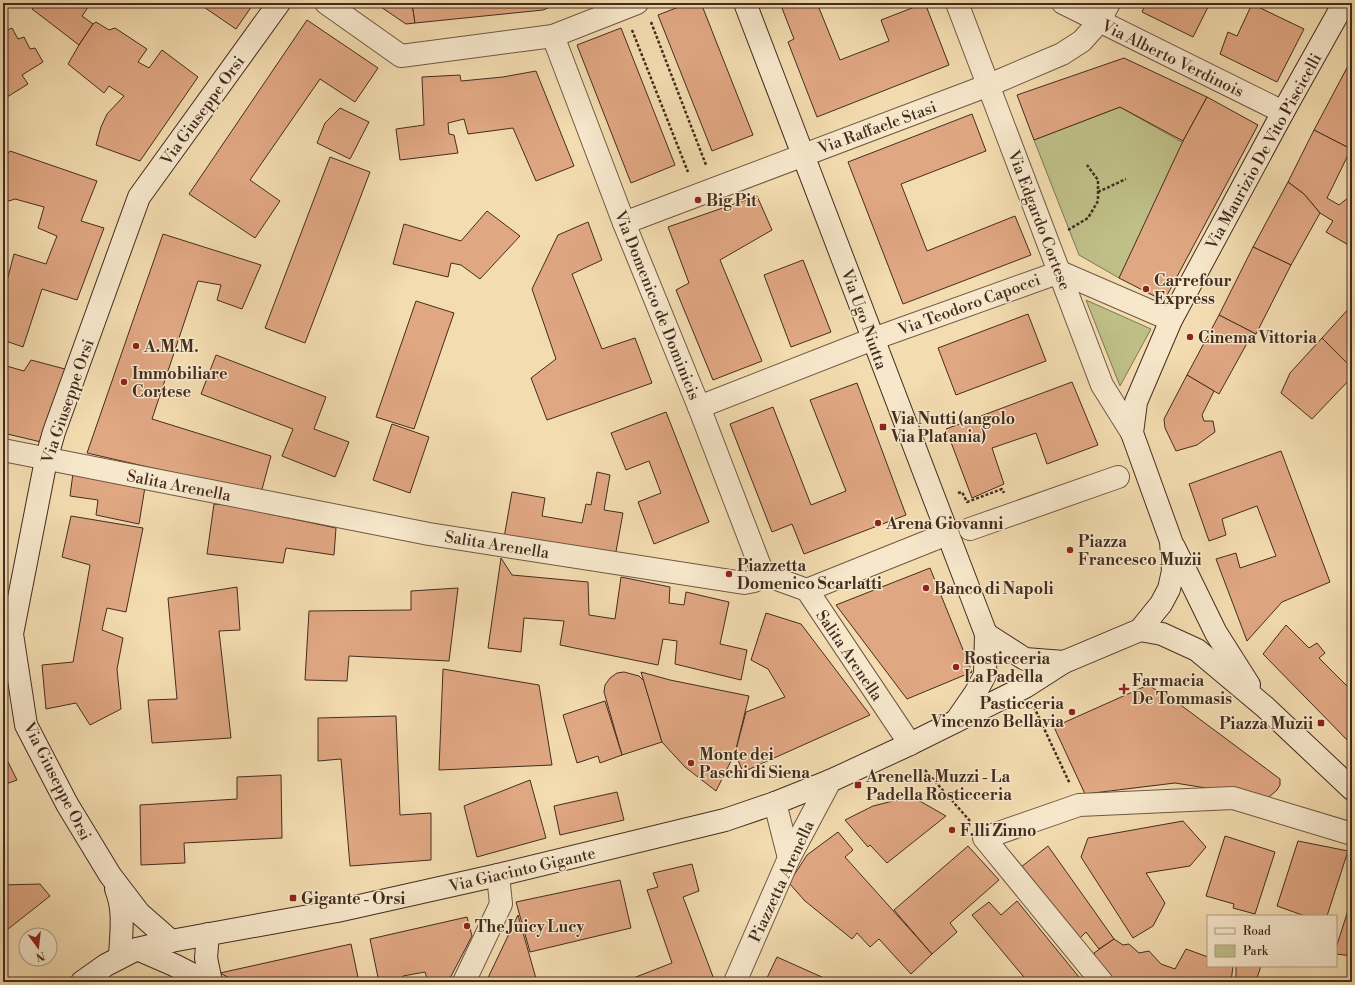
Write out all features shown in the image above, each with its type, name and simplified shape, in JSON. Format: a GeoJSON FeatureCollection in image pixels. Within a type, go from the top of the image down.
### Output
{"type":"FeatureCollection","features":[{"type":"Feature","properties":{"kind":"street","name":"Via Giuseppe Orsi"},"geometry":{"type":"LineString","coordinates":[[171,941],[139,913],[110,875],[67,804],[26,725],[12,634],[46,460],[54,432],[139,198],[279,3]]}},
{"type":"Feature","properties":{"kind":"street"},"geometry":{"type":"LineString","coordinates":[[326,3],[401,56],[553,36],[643,10]]}},
{"type":"Feature","properties":{"kind":"street","name":"Via Ugo Niutta"},"geometry":{"type":"LineString","coordinates":[[746,3],[986,634]]}},
{"type":"Feature","properties":{"kind":"street","name":"Via Edgardo Cortese"},"geometry":{"type":"LineString","coordinates":[[957,3],[1048,239],[1102,385],[1132,433]]}},
{"type":"Feature","properties":{"kind":"street","name":"Via Alberto Verdinois"},"geometry":{"type":"LineString","coordinates":[[1063,3],[1283,112]]}},
{"type":"Feature","properties":{"kind":"street","name":"Via Raffaele Stasi"},"geometry":{"type":"LineString","coordinates":[[624,223],[804,154],[989,86],[1062,54],[1082,41],[1099,22],[1109,3]]}},
{"type":"Feature","properties":{"kind":"street","name":"Via Maurizio De Vito Piscicelli"},"geometry":{"type":"LineString","coordinates":[[1132,433],[1136,402],[1172,320],[1283,112],[1344,3]]}},
{"type":"Feature","properties":{"kind":"street","name":"Via Domenico de Dominicis"},"geometry":{"type":"LineString","coordinates":[[553,36],[624,223],[699,407],[763,574]]}},
{"type":"Feature","properties":{"kind":"street"},"geometry":{"type":"LineString","coordinates":[[1060,272],[1172,320]]}},
{"type":"Feature","properties":{"kind":"street","name":"Via Teodoro Capocci"},"geometry":{"type":"LineString","coordinates":[[699,407],[873,339],[1060,272]]}},
{"type":"Feature","properties":{"kind":"street"},"geometry":{"type":"LineString","coordinates":[[1132,433],[1171,541],[1216,633],[1265,707]]}},
{"type":"Feature","properties":{"kind":"street","name":"Salita Arenella"},"geometry":{"type":"LineString","coordinates":[[3,450],[46,460],[429,534],[744,583],[754,581],[763,574]]}},
{"type":"Feature","properties":{"kind":"street"},"geometry":{"type":"LineString","coordinates":[[970,529],[1118,477]]}},
{"type":"Feature","properties":{"kind":"street"},"geometry":{"type":"LineString","coordinates":[[763,574],[807,590],[947,534]]}},
{"type":"Feature","properties":{"kind":"street"},"geometry":{"type":"LineString","coordinates":[[986,634],[1015,655],[1025,659],[1064,662],[1140,630],[1161,604],[1169,589],[1173,571],[1171,541]]}},
{"type":"Feature","properties":{"kind":"street","name":"Salita Arenella"},"geometry":{"type":"LineString","coordinates":[[807,590],[910,744]]}},
{"type":"Feature","properties":{"kind":"street"},"geometry":{"type":"LineString","coordinates":[[1140,630],[1162,634],[1197,650],[1265,707],[1352,789]]}},
{"type":"Feature","properties":{"kind":"street","name":"Via Giacinto Gigante"},"geometry":{"type":"LineString","coordinates":[[954,723],[976,692],[985,675],[986,634]]}},
{"type":"Feature","properties":{"kind":"street","name":"Via Giacinto Gigante"},"geometry":{"type":"LineString","coordinates":[[82,982],[97,970],[128,953],[171,941],[337,911],[498,875],[725,820],[775,803],[830,781],[910,744],[1024,687],[1064,662]]}},
{"type":"Feature","properties":{"kind":"street","name":"Piazzetta Arenella"},"geometry":{"type":"LineString","coordinates":[[734,982],[789,858],[830,781]]}},
{"type":"Feature","properties":{"kind":"street"},"geometry":{"type":"LineString","coordinates":[[1102,982],[984,838],[1079,805],[1233,798],[1352,834]]}},
{"type":"Feature","properties":{"kind":"street"},"geometry":{"type":"LineString","coordinates":[[775,803],[789,858]]}},
{"type":"Feature","properties":{"kind":"street","name":"Via Giuseppe Orsi"},"geometry":{"type":"LineString","coordinates":[[110,875],[121,903],[128,953]]}},
{"type":"Feature","properties":{"kind":"street"},"geometry":{"type":"LineString","coordinates":[[464,982],[501,904],[498,875]]}},
{"type":"Feature","properties":{"kind":"street"},"geometry":{"type":"LineString","coordinates":[[208,934],[206,967],[211,982]]}},
{"type":"Feature","properties":{"kind":"street"},"geometry":{"type":"LineString","coordinates":[[128,953],[174,965],[207,982]]}},
{"type":"Feature","properties":{"kind":"path"},"geometry":{"type":"LineString","coordinates":[[643,10],[706,166]]}},
{"type":"Feature","properties":{"kind":"path"},"geometry":{"type":"LineString","coordinates":[[630,24],[688,172]]}},
{"type":"Feature","properties":{"kind":"path"},"geometry":{"type":"LineString","coordinates":[[1048,239],[1088,218],[1098,200],[1098,180],[1087,165]]}},
{"type":"Feature","properties":{"kind":"path"},"geometry":{"type":"LineString","coordinates":[[1098,192],[1126,179]]}},
{"type":"Feature","properties":{"kind":"path"},"geometry":{"type":"LineString","coordinates":[[1024,687],[1061,761]]}},
{"type":"Feature","properties":{"kind":"path"},"geometry":{"type":"LineString","coordinates":[[925,770],[984,838]]}},
{"type":"Feature","properties":{"kind":"green space"},"geometry":{"type":"Polygon","coordinates":[[[1120,107],[1187,145],[1119,278],[1079,255],[1034,140],[1120,107]]]}},
{"type":"Feature","properties":{"kind":"green space"},"geometry":{"type":"Polygon","coordinates":[[[1086,300],[1151,329],[1120,386],[1086,300]]]}},
{"type":"Feature","properties":{"kind":"building"},"geometry":{"type":"Polygon","coordinates":[[[36,3],[91,3],[82,16],[93,24],[79,45],[32,9],[36,3]]]}},
{"type":"Feature","properties":{"kind":"building"},"geometry":{"type":"Polygon","coordinates":[[[198,3],[254,3],[236,29],[198,3]]]}},
{"type":"Feature","properties":{"kind":"building"},"geometry":{"type":"Polygon","coordinates":[[[375,3],[412,3],[415,23],[406,24],[375,3]]]}},
{"type":"Feature","properties":{"kind":"building"},"geometry":{"type":"Polygon","coordinates":[[[412,3],[560,3],[543,10],[415,23],[412,3]]]}},
{"type":"Feature","properties":{"kind":"building"},"geometry":{"type":"Polygon","coordinates":[[[689,3],[701,3],[753,135],[712,151],[658,15],[689,3]]]}},
{"type":"Feature","properties":{"kind":"building"},"geometry":{"type":"Polygon","coordinates":[[[780,3],[817,3],[840,60],[889,41],[881,20],[925,3],[949,65],[817,117],[788,42],[794,39],[780,3]]]}},
{"type":"Feature","properties":{"kind":"building"},"geometry":{"type":"Polygon","coordinates":[[[1146,3],[1210,3],[1193,37],[1142,12],[1146,3]]]}},
{"type":"Feature","properties":{"kind":"building"},"geometry":{"type":"Polygon","coordinates":[[[1252,4],[1304,29],[1277,82],[1220,54],[1228,32],[1237,36],[1252,4]]]}},
{"type":"Feature","properties":{"kind":"building"},"geometry":{"type":"Polygon","coordinates":[[[307,20],[378,68],[355,102],[320,79],[250,180],[280,201],[255,238],[189,194],[307,20]]]}},
{"type":"Feature","properties":{"kind":"building"},"geometry":{"type":"Polygon","coordinates":[[[96,22],[109,30],[115,28],[147,49],[138,62],[149,68],[162,50],[198,77],[140,161],[96,145],[101,127],[107,114],[124,96],[109,86],[104,93],[68,64],[93,24],[96,22]]]}},
{"type":"Feature","properties":{"kind":"building"},"geometry":{"type":"Polygon","coordinates":[[[12,28],[18,39],[24,37],[30,49],[35,48],[43,62],[22,75],[28,84],[7,97],[3,91],[3,32],[12,28]]]}},
{"type":"Feature","properties":{"kind":"building"},"geometry":{"type":"Polygon","coordinates":[[[621,28],[675,165],[631,183],[577,45],[621,28]]]}},
{"type":"Feature","properties":{"kind":"building"},"geometry":{"type":"Polygon","coordinates":[[[1124,58],[1207,97],[1183,141],[1120,107],[1034,140],[1017,95],[1124,58]]]}},
{"type":"Feature","properties":{"kind":"building"},"geometry":{"type":"Polygon","coordinates":[[[1349,64],[1352,65],[1351,149],[1314,130],[1349,64]]]}},
{"type":"Feature","properties":{"kind":"building"},"geometry":{"type":"Polygon","coordinates":[[[536,71],[574,166],[536,181],[513,128],[468,134],[464,119],[448,123],[449,134],[454,135],[458,153],[400,160],[396,129],[424,125],[422,77],[460,75],[461,81],[503,77],[536,71]]]}},
{"type":"Feature","properties":{"kind":"building"},"geometry":{"type":"Polygon","coordinates":[[[1207,97],[1258,125],[1164,301],[1119,278],[1183,141],[1207,97]]]}},
{"type":"Feature","properties":{"kind":"building"},"geometry":{"type":"Polygon","coordinates":[[[340,108],[369,122],[350,159],[317,143],[325,123],[340,108]]]}},
{"type":"Feature","properties":{"kind":"building"},"geometry":{"type":"Polygon","coordinates":[[[972,114],[986,151],[901,184],[927,251],[1015,216],[1031,255],[903,304],[848,162],[972,114]]]}},
{"type":"Feature","properties":{"kind":"building"},"geometry":{"type":"Polygon","coordinates":[[[1314,130],[1351,149],[1327,198],[1339,205],[1349,197],[1352,198],[1352,247],[1326,232],[1333,221],[1320,213],[1304,194],[1288,182],[1314,130]]]}},
{"type":"Feature","properties":{"kind":"building"},"geometry":{"type":"Polygon","coordinates":[[[10,151],[97,181],[81,221],[104,228],[77,300],[42,289],[23,347],[3,340],[3,296],[14,254],[46,264],[57,236],[38,228],[44,207],[15,199],[9,201],[3,198],[3,160],[10,151]]]}},
{"type":"Feature","properties":{"kind":"building"},"geometry":{"type":"Polygon","coordinates":[[[330,157],[370,172],[305,343],[265,328],[330,157]]]}},
{"type":"Feature","properties":{"kind":"building"},"geometry":{"type":"Polygon","coordinates":[[[1288,182],[1304,194],[1320,213],[1291,265],[1253,247],[1288,182]]]}},
{"type":"Feature","properties":{"kind":"building"},"geometry":{"type":"Polygon","coordinates":[[[757,196],[772,230],[720,260],[762,361],[713,380],[676,290],[689,283],[668,227],[757,196]]]}},
{"type":"Feature","properties":{"kind":"building"},"geometry":{"type":"Polygon","coordinates":[[[487,211],[520,236],[480,279],[461,265],[451,263],[448,277],[393,264],[404,224],[461,241],[487,211]]]}},
{"type":"Feature","properties":{"kind":"building"},"geometry":{"type":"Polygon","coordinates":[[[588,222],[602,260],[572,274],[602,349],[635,338],[652,383],[547,420],[531,378],[556,359],[532,289],[558,235],[588,222]]]}},
{"type":"Feature","properties":{"kind":"building"},"geometry":{"type":"Polygon","coordinates":[[[163,234],[261,265],[242,309],[217,300],[221,285],[198,281],[152,419],[271,456],[261,493],[87,453],[163,234]]]}},
{"type":"Feature","properties":{"kind":"building"},"geometry":{"type":"Polygon","coordinates":[[[1253,247],[1291,265],[1256,334],[1219,315],[1253,247]]]}},
{"type":"Feature","properties":{"kind":"building"},"geometry":{"type":"Polygon","coordinates":[[[803,260],[831,332],[791,347],[764,275],[803,260]]]}},
{"type":"Feature","properties":{"kind":"building"},"geometry":{"type":"Polygon","coordinates":[[[416,301],[454,313],[414,429],[376,417],[416,301]]]}},
{"type":"Feature","properties":{"kind":"building"},"geometry":{"type":"Polygon","coordinates":[[[1352,305],[1352,368],[1322,338],[1352,305]]]}},
{"type":"Feature","properties":{"kind":"building"},"geometry":{"type":"Polygon","coordinates":[[[1028,314],[1046,361],[956,395],[938,348],[1028,314]]]}},
{"type":"Feature","properties":{"kind":"building"},"geometry":{"type":"Polygon","coordinates":[[[1219,315],[1256,334],[1251,336],[1219,394],[1187,375],[1219,315]]]}},
{"type":"Feature","properties":{"kind":"building"},"geometry":{"type":"Polygon","coordinates":[[[1322,338],[1352,368],[1352,377],[1312,419],[1281,393],[1290,373],[1322,338]]]}},
{"type":"Feature","properties":{"kind":"building"},"geometry":{"type":"Polygon","coordinates":[[[216,355],[326,397],[314,429],[349,442],[335,477],[282,456],[293,429],[201,394],[216,355]]]}},
{"type":"Feature","properties":{"kind":"building"},"geometry":{"type":"Polygon","coordinates":[[[31,360],[65,369],[41,442],[3,433],[3,365],[24,371],[31,360]]]}},
{"type":"Feature","properties":{"kind":"building"},"geometry":{"type":"Polygon","coordinates":[[[1187,375],[1214,391],[1202,415],[1204,421],[1213,421],[1215,432],[1197,445],[1176,451],[1165,428],[1164,419],[1187,375]]]}},
{"type":"Feature","properties":{"kind":"building"},"geometry":{"type":"Polygon","coordinates":[[[1072,382],[1098,445],[1047,464],[1036,433],[992,448],[1004,484],[972,498],[946,429],[1072,382]]]}},
{"type":"Feature","properties":{"kind":"building"},"geometry":{"type":"Polygon","coordinates":[[[857,383],[906,515],[804,554],[792,524],[772,532],[730,424],[773,407],[811,505],[846,491],[810,400],[857,383]]]}},
{"type":"Feature","properties":{"kind":"building"},"geometry":{"type":"Polygon","coordinates":[[[666,412],[709,522],[654,544],[638,502],[661,493],[649,461],[626,470],[611,433],[666,412]]]}},
{"type":"Feature","properties":{"kind":"building"},"geometry":{"type":"Polygon","coordinates":[[[392,424],[429,437],[410,493],[373,480],[392,424]]]}},
{"type":"Feature","properties":{"kind":"building"},"geometry":{"type":"Polygon","coordinates":[[[1281,451],[1330,582],[1282,602],[1247,641],[1216,559],[1236,553],[1240,568],[1276,556],[1257,506],[1222,519],[1226,535],[1209,541],[1189,484],[1281,451]]]}},
{"type":"Feature","properties":{"kind":"building"},"geometry":{"type":"Polygon","coordinates":[[[3,460],[7,461],[3,482],[3,460]]]}},
{"type":"Feature","properties":{"kind":"building"},"geometry":{"type":"Polygon","coordinates":[[[597,472],[610,475],[604,510],[623,513],[615,557],[504,538],[512,492],[545,498],[542,516],[582,523],[586,504],[591,505],[597,472]]]}},
{"type":"Feature","properties":{"kind":"building"},"geometry":{"type":"Polygon","coordinates":[[[73,473],[145,487],[139,524],[96,515],[98,500],[70,496],[73,473]]]}},
{"type":"Feature","properties":{"kind":"building"},"geometry":{"type":"Polygon","coordinates":[[[214,504],[227,505],[336,528],[334,555],[286,548],[283,563],[207,554],[214,504]]]}},
{"type":"Feature","properties":{"kind":"building"},"geometry":{"type":"Polygon","coordinates":[[[71,516],[143,528],[126,612],[107,608],[102,630],[123,638],[117,669],[121,709],[90,725],[76,703],[46,709],[42,665],[73,662],[90,565],[62,557],[71,516]]]}},
{"type":"Feature","properties":{"kind":"building"},"geometry":{"type":"Polygon","coordinates":[[[501,558],[512,575],[588,582],[589,615],[615,619],[621,577],[670,587],[669,603],[684,605],[686,592],[729,602],[720,644],[747,650],[741,680],[675,664],[677,641],[663,639],[658,665],[560,645],[564,621],[524,618],[521,652],[488,648],[501,558]]]}},
{"type":"Feature","properties":{"kind":"building"},"geometry":{"type":"Polygon","coordinates":[[[930,568],[972,672],[907,699],[836,605],[930,568]]]}},
{"type":"Feature","properties":{"kind":"building"},"geometry":{"type":"Polygon","coordinates":[[[237,587],[240,630],[219,631],[231,738],[152,743],[148,700],[177,699],[168,598],[237,587]]]}},
{"type":"Feature","properties":{"kind":"building"},"geometry":{"type":"Polygon","coordinates":[[[458,588],[449,661],[349,656],[347,681],[305,680],[309,611],[411,610],[411,591],[458,588]]]}},
{"type":"Feature","properties":{"kind":"building"},"geometry":{"type":"Polygon","coordinates":[[[766,613],[801,624],[870,715],[743,772],[735,753],[746,712],[785,697],[768,669],[751,660],[766,613]]]}},
{"type":"Feature","properties":{"kind":"building"},"geometry":{"type":"Polygon","coordinates":[[[1286,625],[1309,648],[1317,643],[1325,653],[1319,658],[1352,691],[1352,745],[1263,654],[1286,625]]]}},
{"type":"Feature","properties":{"kind":"building"},"geometry":{"type":"Polygon","coordinates":[[[443,669],[539,685],[552,765],[439,770],[443,669]]]}},
{"type":"Feature","properties":{"kind":"building"},"geometry":{"type":"Polygon","coordinates":[[[624,672],[639,676],[644,681],[662,742],[622,755],[604,692],[605,685],[610,678],[617,673],[624,672]]]}},
{"type":"Feature","properties":{"kind":"building"},"geometry":{"type":"Polygon","coordinates":[[[641,672],[670,680],[749,696],[735,753],[716,791],[685,767],[662,742],[641,672]]]}},
{"type":"Feature","properties":{"kind":"building"},"geometry":{"type":"Polygon","coordinates":[[[1148,685],[1178,703],[1280,779],[1280,785],[1277,790],[1268,798],[1175,783],[1085,794],[1054,727],[1148,685]]]}},
{"type":"Feature","properties":{"kind":"building"},"geometry":{"type":"Polygon","coordinates":[[[605,701],[622,755],[600,763],[598,756],[577,763],[563,715],[605,701]]]}},
{"type":"Feature","properties":{"kind":"building"},"geometry":{"type":"Polygon","coordinates":[[[396,716],[400,815],[431,813],[431,860],[350,866],[341,759],[318,761],[318,718],[396,716]]]}},
{"type":"Feature","properties":{"kind":"building"},"geometry":{"type":"Polygon","coordinates":[[[3,752],[17,780],[3,785],[3,752]]]}},
{"type":"Feature","properties":{"kind":"building"},"geometry":{"type":"Polygon","coordinates":[[[281,775],[282,838],[184,843],[185,863],[141,865],[140,805],[237,799],[237,777],[281,775]]]}},
{"type":"Feature","properties":{"kind":"building"},"geometry":{"type":"Polygon","coordinates":[[[530,780],[546,838],[477,857],[464,806],[530,780]]]}},
{"type":"Feature","properties":{"kind":"building"},"geometry":{"type":"Polygon","coordinates":[[[617,792],[624,820],[560,835],[554,806],[617,792]]]}},
{"type":"Feature","properties":{"kind":"building"},"geometry":{"type":"Polygon","coordinates":[[[897,800],[918,800],[946,816],[887,863],[870,845],[868,847],[845,820],[873,806],[897,800]]]}},
{"type":"Feature","properties":{"kind":"building"},"geometry":{"type":"Polygon","coordinates":[[[1183,821],[1206,847],[1190,866],[1146,873],[1165,903],[1153,926],[1133,938],[1081,857],[1088,838],[1183,821]]]}},
{"type":"Feature","properties":{"kind":"building"},"geometry":{"type":"Polygon","coordinates":[[[838,832],[853,850],[845,857],[932,954],[911,974],[879,939],[870,947],[857,933],[852,939],[805,901],[789,883],[807,855],[838,832]]]}},
{"type":"Feature","properties":{"kind":"building"},"geometry":{"type":"Polygon","coordinates":[[[1225,836],[1275,852],[1255,914],[1233,908],[1234,904],[1206,896],[1225,836]]]}},
{"type":"Feature","properties":{"kind":"building"},"geometry":{"type":"Polygon","coordinates":[[[1298,841],[1348,851],[1327,915],[1302,915],[1277,906],[1298,841]]]}},
{"type":"Feature","properties":{"kind":"building"},"geometry":{"type":"Polygon","coordinates":[[[968,846],[999,880],[950,923],[957,932],[932,954],[894,910],[968,846]]]}},
{"type":"Feature","properties":{"kind":"building"},"geometry":{"type":"Polygon","coordinates":[[[1048,846],[1114,939],[1099,949],[1086,932],[1080,938],[1021,867],[1048,846]]]}},
{"type":"Feature","properties":{"kind":"building"},"geometry":{"type":"Polygon","coordinates":[[[692,864],[699,891],[683,897],[715,982],[623,982],[672,963],[647,890],[658,887],[653,873],[692,864]]]}},
{"type":"Feature","properties":{"kind":"building"},"geometry":{"type":"Polygon","coordinates":[[[620,880],[631,928],[530,952],[516,902],[620,880]]]}},
{"type":"Feature","properties":{"kind":"building"},"geometry":{"type":"Polygon","coordinates":[[[40,884],[50,896],[3,933],[3,885],[40,884]]]}},
{"type":"Feature","properties":{"kind":"building"},"geometry":{"type":"Polygon","coordinates":[[[1352,898],[1352,956],[1337,954],[1337,945],[1352,898]]]}},
{"type":"Feature","properties":{"kind":"building"},"geometry":{"type":"Polygon","coordinates":[[[1017,901],[1083,982],[1028,982],[972,915],[989,902],[1001,915],[1017,901]]]}},
{"type":"Feature","properties":{"kind":"building"},"geometry":{"type":"Polygon","coordinates":[[[518,915],[537,982],[486,982],[518,915]]]}},
{"type":"Feature","properties":{"kind":"building"},"geometry":{"type":"Polygon","coordinates":[[[467,917],[472,936],[448,982],[428,982],[425,972],[403,976],[404,982],[379,982],[370,939],[467,917]]]}},
{"type":"Feature","properties":{"kind":"building"},"geometry":{"type":"Polygon","coordinates":[[[1114,939],[1123,945],[1129,944],[1139,953],[1149,951],[1161,964],[1175,969],[1186,949],[1207,957],[1207,967],[1233,967],[1231,982],[1113,982],[1096,960],[1094,953],[1114,939]]]}},
{"type":"Feature","properties":{"kind":"building"},"geometry":{"type":"Polygon","coordinates":[[[351,944],[359,982],[237,982],[220,973],[351,944]]]}},
{"type":"Feature","properties":{"kind":"building"},"geometry":{"type":"Polygon","coordinates":[[[777,957],[833,982],[765,982],[777,957]]]}},
{"type":"Feature","properties":{"kind":"building"},"geometry":{"type":"Polygon","coordinates":[[[1236,967],[1261,967],[1257,978],[1236,980],[1236,967]]]}},
{"type":"Feature","properties":{"kind":"place","name":"Big Pit"},"geometry":{"type":"Point","coordinates":[698,200]}},
{"type":"Feature","properties":{"kind":"place","name":"Carrefour Express"},"geometry":{"type":"Point","coordinates":[1146,289]}},
{"type":"Feature","properties":{"kind":"place","name":"Cinema Vittoria"},"geometry":{"type":"Point","coordinates":[1190,337]}},
{"type":"Feature","properties":{"kind":"place","name":"A.M.M."},"geometry":{"type":"Point","coordinates":[136,346]}},
{"type":"Feature","properties":{"kind":"place","name":"Immobiliare Cortese"},"geometry":{"type":"Point","coordinates":[124,382]}},
{"type":"Feature","properties":{"kind":"place","name":"Via Nutti (angolo Via Platania)"},"geometry":{"type":"Point","coordinates":[883,427]}},
{"type":"Feature","properties":{"kind":"place","name":"Arena Giovanni"},"geometry":{"type":"Point","coordinates":[878,523]}},
{"type":"Feature","properties":{"kind":"place","name":"Piazza Francesco Muzii"},"geometry":{"type":"Point","coordinates":[1070,550]}},
{"type":"Feature","properties":{"kind":"place","name":"Piazzetta Domenico Scarlatti"},"geometry":{"type":"Point","coordinates":[729,574]}},
{"type":"Feature","properties":{"kind":"place","name":"Banco di Napoli"},"geometry":{"type":"Point","coordinates":[926,588]}},
{"type":"Feature","properties":{"kind":"place","name":"Rosticceria La Padella"},"geometry":{"type":"Point","coordinates":[956,667]}},
{"type":"Feature","properties":{"kind":"place","name":"Farmacia De Tommasis"},"geometry":{"type":"Point","coordinates":[1124,689]}},
{"type":"Feature","properties":{"kind":"place","name":"Pasticceria Vincenzo Bellavia"},"geometry":{"type":"Point","coordinates":[1072,712]}},
{"type":"Feature","properties":{"kind":"place","name":"Piazza Muzii"},"geometry":{"type":"Point","coordinates":[1321,723]}},
{"type":"Feature","properties":{"kind":"place","name":"Monte dei Paschi di Siena"},"geometry":{"type":"Point","coordinates":[691,763]}},
{"type":"Feature","properties":{"kind":"place","name":"Arenella Muzzi - La Padella Rosticceria"},"geometry":{"type":"Point","coordinates":[858,785]}},
{"type":"Feature","properties":{"kind":"place","name":"F.lli Zinno"},"geometry":{"type":"Point","coordinates":[952,830]}},
{"type":"Feature","properties":{"kind":"place","name":"Gigante - Orsi"},"geometry":{"type":"Point","coordinates":[293,898]}},
{"type":"Feature","properties":{"kind":"place","name":"The Juicy Lucy"},"geometry":{"type":"Point","coordinates":[467,926]}}]}
